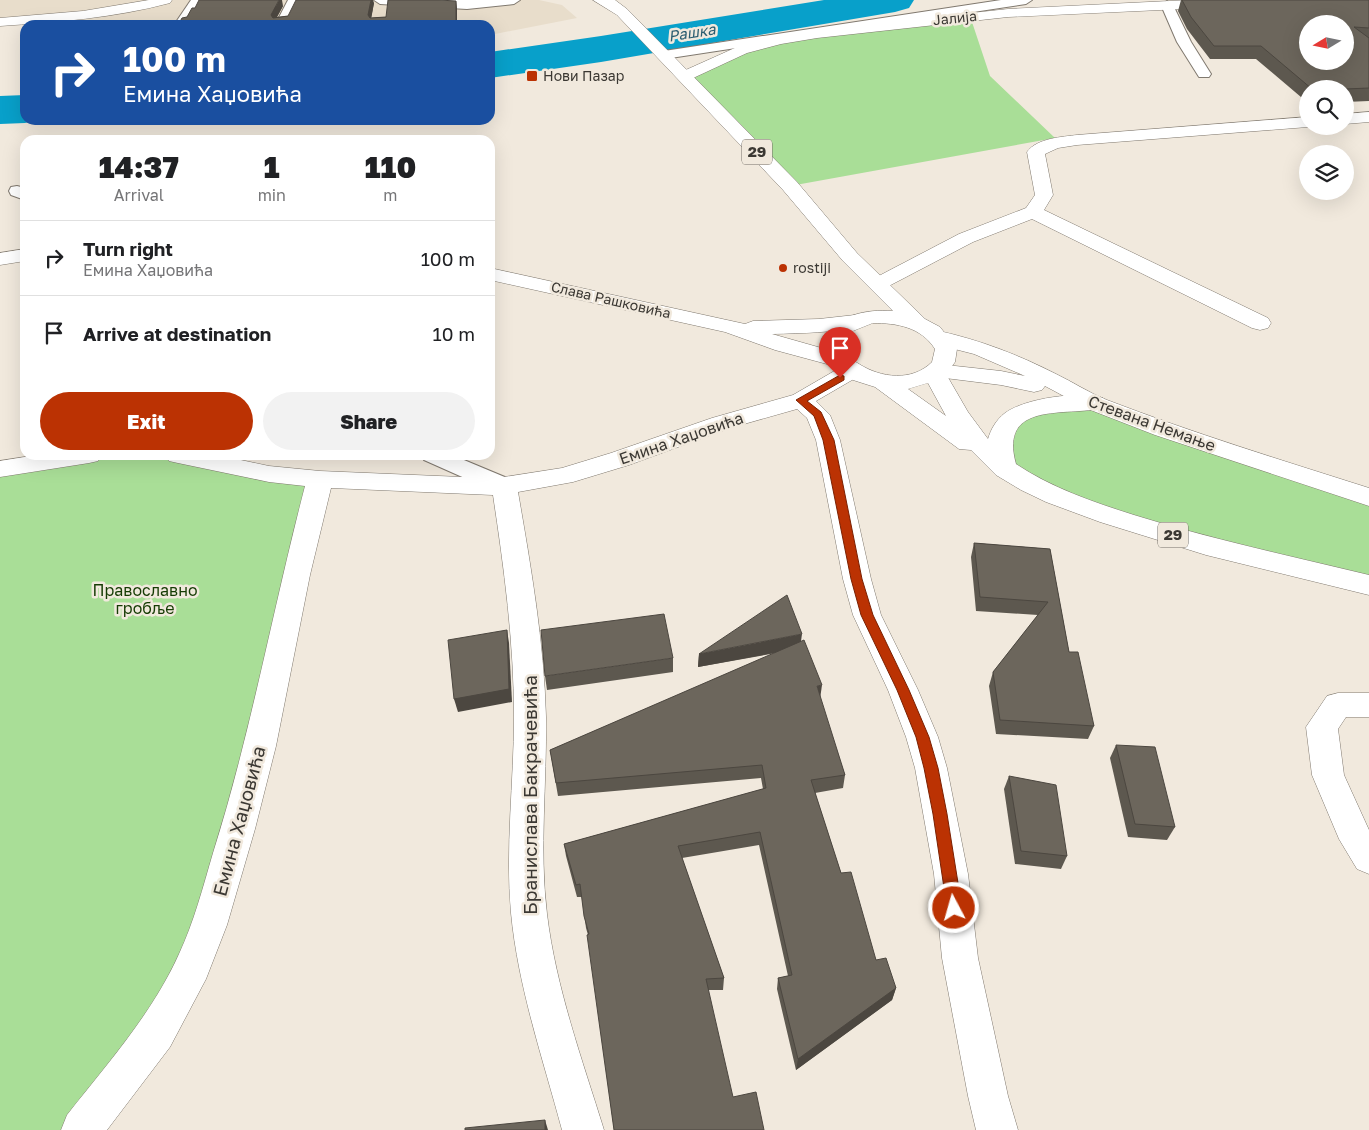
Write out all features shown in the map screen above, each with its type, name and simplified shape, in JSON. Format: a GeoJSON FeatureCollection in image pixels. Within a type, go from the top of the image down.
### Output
{"type":"FeatureCollection","features":[{"type":"Feature","properties":{"kind":"street"},"geometry":{"type":"LineString","coordinates":[[26,20],[104,14],[165,0]]}},
{"type":"Feature","properties":{"kind":"street","name":"Јалија"},"geometry":{"type":"LineString","coordinates":[[684,76],[742,50],[780,40],[818,34],[999,14],[1232,0]]}},
{"type":"Feature","properties":{"kind":"street","name":"29"},"geometry":{"type":"LineString","coordinates":[[613,4],[662,52],[790,186],[850,257],[917,323]]}},
{"type":"Feature","properties":{"kind":"street"},"geometry":{"type":"LineString","coordinates":[[0,22],[20,20]]}},
{"type":"Feature","properties":{"kind":"street"},"geometry":{"type":"LineString","coordinates":[[1354,118],[1369,117]]}},
{"type":"Feature","properties":{"kind":"street"},"geometry":{"type":"LineString","coordinates":[[878,284],[966,238],[1033,212],[1044,195],[1036,152],[1044,147],[1077,140],[1299,123]]}},
{"type":"Feature","properties":{"kind":"street"},"geometry":{"type":"LineString","coordinates":[[1033,212],[1260,323]]}},
{"type":"Feature","properties":{"kind":"street"},"geometry":{"type":"LineString","coordinates":[[0,259],[20,256]]}},
{"type":"Feature","properties":{"kind":"street"},"geometry":{"type":"LineString","coordinates":[[850,257],[862,284],[859,320]]}},
{"type":"Feature","properties":{"kind":"street","name":"Слава Рашковића"},"geometry":{"type":"LineString","coordinates":[[495,275],[731,327]]}},
{"type":"Feature","properties":{"kind":"street","name":"29"},"geometry":{"type":"LineString","coordinates":[[859,320],[889,317],[917,323],[934,332],[939,338]]}},
{"type":"Feature","properties":{"kind":"street"},"geometry":{"type":"LineString","coordinates":[[731,327],[811,326],[859,320]]}},
{"type":"Feature","properties":{"kind":"street"},"geometry":{"type":"LineString","coordinates":[[845,366],[832,348],[834,337],[845,326],[859,320]]}},
{"type":"Feature","properties":{"kind":"street"},"geometry":{"type":"LineString","coordinates":[[731,327],[845,366],[883,382],[997,462],[1002,433],[1010,422],[1021,414],[1047,405],[1087,399]]}},
{"type":"Feature","properties":{"kind":"street"},"geometry":{"type":"LineString","coordinates":[[936,372],[945,361],[946,355],[946,349],[939,338]]}},
{"type":"Feature","properties":{"kind":"street","name":"Стевана Немање"},"geometry":{"type":"LineString","coordinates":[[939,338],[965,344],[999,357],[1028,369],[1087,399],[1262,463],[1369,497]]}},
{"type":"Feature","properties":{"kind":"street","name":"Емина Хаџовића"},"geometry":{"type":"LineString","coordinates":[[202,460],[269,474],[320,479],[462,486],[504,486],[564,476],[721,423],[801,400],[845,366]]}},
{"type":"Feature","properties":{"kind":"street"},"geometry":{"type":"LineString","coordinates":[[883,382],[914,381],[936,372],[1016,380],[1087,399]]}},
{"type":"Feature","properties":{"kind":"street","name":"29"},"geometry":{"type":"LineString","coordinates":[[936,372],[956,414],[997,462],[1033,486],[1068,502],[1124,521],[1369,585]]}},
{"type":"Feature","properties":{"kind":"street"},"geometry":{"type":"LineString","coordinates":[[801,400],[818,415],[828,440],[856,579],[867,615],[903,690],[922,737],[931,768],[951,874],[960,958],[988,1096],[997,1130]]}},
{"type":"Feature","properties":{"kind":"street"},"geometry":{"type":"LineString","coordinates":[[0,469],[58,460]]}},
{"type":"Feature","properties":{"kind":"street","name":"Емина Хаџовића"},"geometry":{"type":"LineString","coordinates":[[82,1130],[156,1032],[194,966],[209,925],[238,829],[260,746],[282,653],[296,575],[320,479]]}},
{"type":"Feature","properties":{"kind":"street","name":"Бранислава Бакрачевића"},"geometry":{"type":"LineString","coordinates":[[504,486],[522,599],[529,661],[530,720],[526,807],[529,913],[535,957],[583,1130]]}},
{"type":"Feature","properties":{"kind":"street"},"geometry":{"type":"LineString","coordinates":[[1369,704],[1338,705],[1322,728],[1328,776],[1356,839],[1369,858]]}},
{"type":"Feature","properties":{"kind":"lane"},"geometry":{"type":"LineString","coordinates":[[184,20],[197,0]]}},
{"type":"Feature","properties":{"kind":"lane"},"geometry":{"type":"LineString","coordinates":[[284,20],[294,0]]}},
{"type":"Feature","properties":{"kind":"lane"},"geometry":{"type":"LineString","coordinates":[[381,17],[382,0],[476,9],[514,0]]}},
{"type":"Feature","properties":{"kind":"lane"},"geometry":{"type":"LineString","coordinates":[[662,52],[1026,0]]}},
{"type":"Feature","properties":{"kind":"lane"},"geometry":{"type":"LineString","coordinates":[[1167,5],[1184,42],[1204,74]]}},
{"type":"Feature","properties":{"kind":"lane"},"geometry":{"type":"LineString","coordinates":[[444,460],[504,486]]}},
{"type":"Feature","properties":{"kind":"shaded area"},"geometry":{"type":"Polygon","coordinates":[[[0,0],[539,0],[562,5],[577,18],[495,34],[495,20],[74,20],[76,17],[0,22],[0,0]]]}},
{"type":"Feature","properties":{"kind":"green space"},"geometry":{"type":"Polygon","coordinates":[[[970,16],[990,76],[1055,138],[790,186],[685,76],[760,45],[970,16]]]}},
{"type":"Feature","properties":{"kind":"green space"},"geometry":{"type":"Polygon","coordinates":[[[1095,403],[1369,497],[1369,585],[1171,535],[1005,469],[1021,414],[1095,403]]]}},
{"type":"Feature","properties":{"kind":"green space","name":"Православно гробље"},"geometry":{"type":"Polygon","coordinates":[[[57,460],[208,460],[320,479],[209,925],[82,1130],[0,1130],[0,469],[57,460]]]}},
{"type":"Feature","properties":{"kind":"building"},"geometry":{"type":"Polygon","coordinates":[[[199,0],[279,0],[271,15],[273,18],[288,16],[296,0],[371,0],[368,15],[370,18],[386,17],[388,0],[439,0],[456,1],[456,20],[181,20],[187,17],[192,8],[195,8],[199,0]]]}},
{"type":"Feature","properties":{"kind":"building"},"geometry":{"type":"Polygon","coordinates":[[[1182,0],[1369,0],[1369,28],[1354,27],[1369,38],[1369,88],[1354,89],[1354,80],[1301,80],[1261,46],[1214,46],[1191,17],[1182,0]]]}},
{"type":"Feature","properties":{"kind":"building"},"geometry":{"type":"Polygon","coordinates":[[[974,543],[1050,549],[1069,652],[1078,652],[1094,726],[1000,720],[993,672],[1048,602],[980,597],[974,543]]]}},
{"type":"Feature","properties":{"kind":"building"},"geometry":{"type":"Polygon","coordinates":[[[787,595],[802,634],[699,654],[787,595]]]}},
{"type":"Feature","properties":{"kind":"building"},"geometry":{"type":"Polygon","coordinates":[[[664,614],[673,658],[545,676],[541,630],[664,614]]]}},
{"type":"Feature","properties":{"kind":"building"},"geometry":{"type":"Polygon","coordinates":[[[507,630],[509,689],[454,699],[448,640],[507,630]]]}},
{"type":"Feature","properties":{"kind":"building"},"geometry":{"type":"Polygon","coordinates":[[[804,640],[822,685],[817,686],[845,775],[811,780],[841,873],[851,872],[876,960],[886,958],[896,988],[798,1059],[778,978],[792,975],[760,832],[678,846],[724,978],[706,979],[733,1097],[756,1092],[764,1130],[614,1130],[587,935],[589,934],[584,916],[580,884],[576,885],[564,844],[766,788],[762,765],[556,783],[550,750],[804,640]]]}},
{"type":"Feature","properties":{"kind":"building"},"geometry":{"type":"Polygon","coordinates":[[[1116,745],[1155,747],[1175,827],[1135,824],[1116,745]]]}},
{"type":"Feature","properties":{"kind":"building"},"geometry":{"type":"Polygon","coordinates":[[[1009,776],[1056,785],[1067,856],[1021,851],[1009,776]]]}},
{"type":"Feature","properties":{"kind":"building"},"geometry":{"type":"Polygon","coordinates":[[[545,1120],[545,1130],[465,1130],[465,1128],[545,1120]]]}},
{"type":"Feature","properties":{"kind":"waterway","name":"Рашка"},"geometry":{"type":"LineString","coordinates":[[495,64],[601,49],[895,0]]}},
{"type":"Feature","properties":{"kind":"waterway","name":"Рашка"},"geometry":{"type":"LineString","coordinates":[[0,110],[20,109]]}},
{"type":"Feature","properties":{"kind":"place","name":"Нови Пазар"},"geometry":{"type":"Point","coordinates":[532,76]}},
{"type":"Feature","properties":{"kind":"place","name":"rostiji"},"geometry":{"type":"Point","coordinates":[783,268]}},
{"type":"Feature","properties":{"kind":"route"},"geometry":{"type":"LineString","coordinates":[[840,378],[801,400],[818,415],[822,422],[828,440],[844,512],[856,579],[867,615],[903,690],[922,737],[931,768],[940,814],[951,874],[954,908]]}}]}
